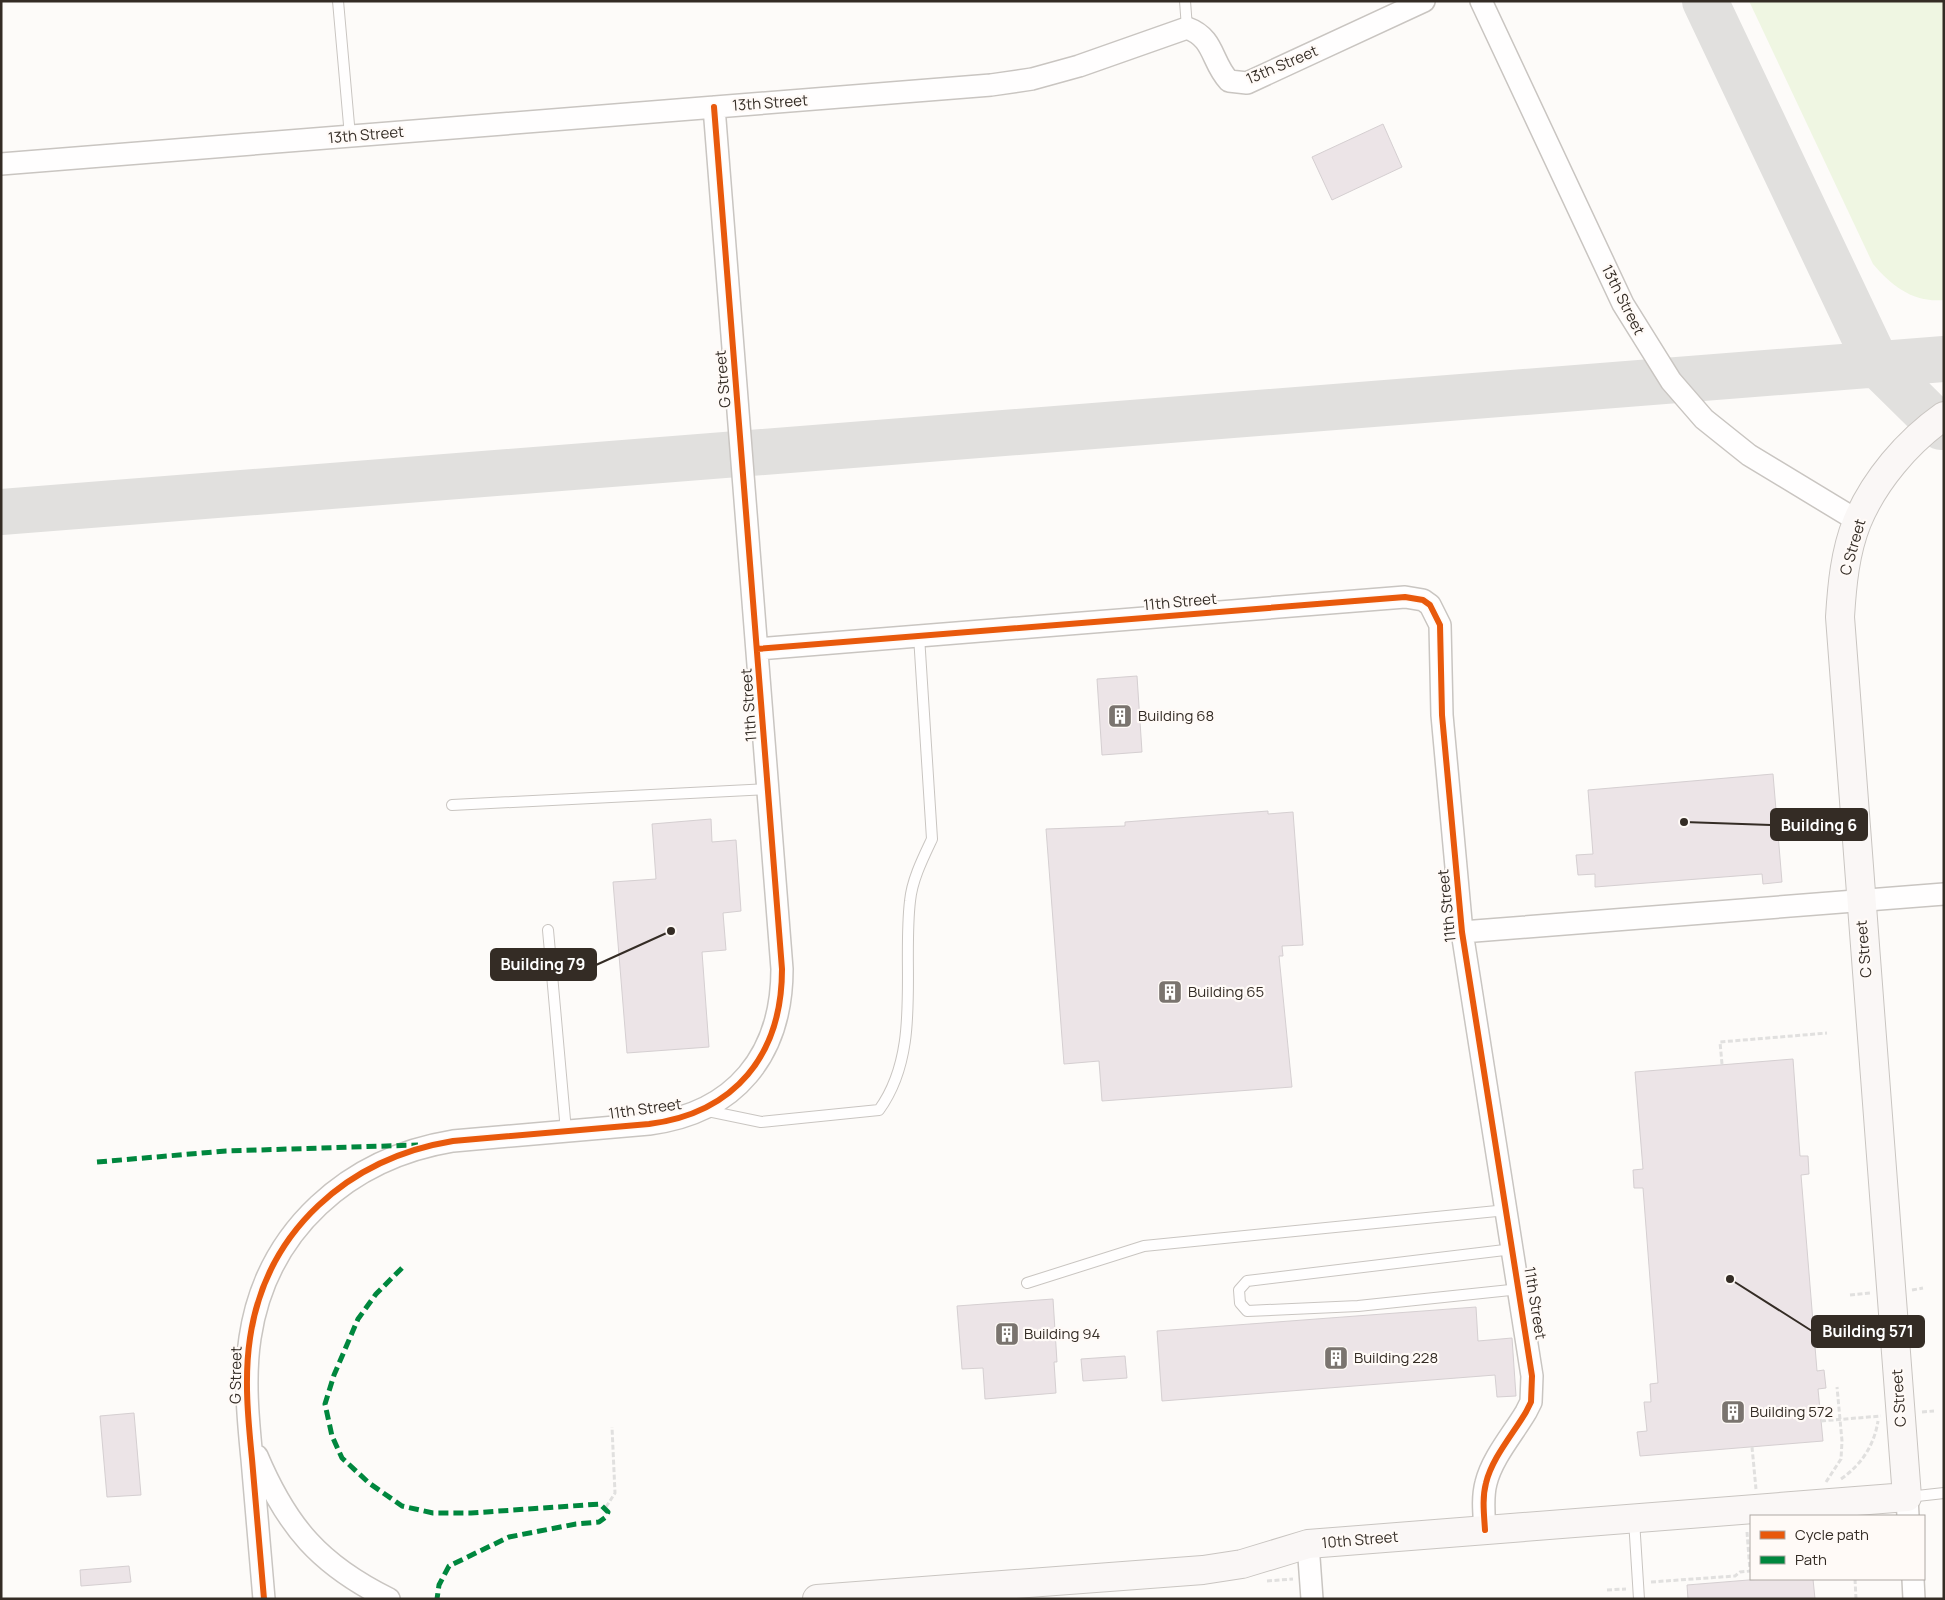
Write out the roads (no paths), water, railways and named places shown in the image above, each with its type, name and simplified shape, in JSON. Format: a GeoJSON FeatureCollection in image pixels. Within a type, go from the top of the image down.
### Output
{"type":"FeatureCollection","features":[{"type":"Feature","properties":{"kind":"street","name":"13th Street"},"geometry":{"type":"LineString","coordinates":[[1,164],[1009,83],[1079,66],[1187,28],[1199,32],[1206,39],[1228,81],[1247,83],[1424,1]]}},
{"type":"Feature","properties":{"kind":"street","name":"13th Street"},"geometry":{"type":"LineString","coordinates":[[1481,1],[1623,304],[1671,381],[1704,419],[1749,455],[1858,521]]}},
{"type":"Feature","properties":{"kind":"street","name":"G Street"},"geometry":{"type":"LineString","coordinates":[[714,107],[757,649]]}},
{"type":"Feature","properties":{"kind":"street","name":"C Street"},"geometry":{"type":"LineString","coordinates":[[1907,1507],[1840,616],[1846,561],[1858,521],[1883,477],[1902,452],[1944,416]]}},
{"type":"Feature","properties":{"kind":"street","name":"11th Street"},"geometry":{"type":"LineString","coordinates":[[425,1145],[669,1121],[703,1110],[724,1097],[742,1080],[758,1060],[769,1042],[780,1004],[782,969],[757,649],[1404,597],[1423,600],[1435,611],[1440,625],[1442,715],[1462,932],[1531,1358],[1531,1402],[1486,1482],[1483,1510],[1485,1530]]}},
{"type":"Feature","properties":{"kind":"street"},"geometry":{"type":"LineString","coordinates":[[1462,932],[1944,894]]}},
{"type":"Feature","properties":{"kind":"street","name":"G Street"},"geometry":{"type":"LineString","coordinates":[[264,1599],[250,1440],[247,1367],[250,1337],[256,1310],[276,1260],[302,1222],[333,1192],[372,1166],[397,1154],[425,1145]]}},
{"type":"Feature","properties":{"kind":"street"},"geometry":{"type":"LineString","coordinates":[[250,1440],[273,1492],[306,1541],[343,1574],[389,1599]]}},
{"type":"Feature","properties":{"kind":"street","name":"10th Street"},"geometry":{"type":"LineString","coordinates":[[828,1598],[1203,1570],[1242,1564],[1308,1544],[1634,1518],[1907,1507]]}},
{"type":"Feature","properties":{"kind":"street"},"geometry":{"type":"LineString","coordinates":[[1308,1544],[1312,1599]]}},
{"type":"Feature","properties":{"kind":"street"},"geometry":{"type":"LineString","coordinates":[[1913,1580],[1914,1599]]}},
{"type":"Feature","properties":{"kind":"lane"},"geometry":{"type":"LineString","coordinates":[[338,1],[350,136]]}},
{"type":"Feature","properties":{"kind":"lane"},"geometry":{"type":"LineString","coordinates":[[1185,1],[1187,28]]}},
{"type":"Feature","properties":{"kind":"lane"},"geometry":{"type":"LineString","coordinates":[[703,1110],[761,1122],[879,1110],[888,1097],[905,1049],[910,899],[921,864],[932,839],[919,636]]}},
{"type":"Feature","properties":{"kind":"lane"},"geometry":{"type":"LineString","coordinates":[[452,805],[768,789]]}},
{"type":"Feature","properties":{"kind":"lane"},"geometry":{"type":"LineString","coordinates":[[548,930],[566,1131]]}},
{"type":"Feature","properties":{"kind":"lane"},"geometry":{"type":"LineString","coordinates":[[1027,1283],[1144,1246],[1507,1210]]}},
{"type":"Feature","properties":{"kind":"lane"},"geometry":{"type":"LineString","coordinates":[[1513,1249],[1247,1281],[1239,1290],[1240,1303],[1247,1311],[1358,1306],[1520,1289]]}},
{"type":"Feature","properties":{"kind":"lane"},"geometry":{"type":"LineString","coordinates":[[1907,1507],[1944,1494]]}},
{"type":"Feature","properties":{"kind":"lane"},"geometry":{"type":"LineString","coordinates":[[1634,1518],[1639,1599]]}},
{"type":"Feature","properties":{"kind":"place","name":"Building 68"},"geometry":{"type":"Point","coordinates":[1120,716]}},
{"type":"Feature","properties":{"kind":"place","name":"Building 6"},"geometry":{"type":"Point","coordinates":[1684,822]}},
{"type":"Feature","properties":{"kind":"place","name":"Building 79"},"geometry":{"type":"Point","coordinates":[671,931]}},
{"type":"Feature","properties":{"kind":"place","name":"Building 65"},"geometry":{"type":"Point","coordinates":[1170,992]}},
{"type":"Feature","properties":{"kind":"place","name":"Building 571"},"geometry":{"type":"Point","coordinates":[1730,1279]}},
{"type":"Feature","properties":{"kind":"place","name":"Building 94"},"geometry":{"type":"Point","coordinates":[1007,1334]}},
{"type":"Feature","properties":{"kind":"place","name":"Building 228"},"geometry":{"type":"Point","coordinates":[1336,1358]}},
{"type":"Feature","properties":{"kind":"place","name":"Building 572"},"geometry":{"type":"Point","coordinates":[1733,1412]}}]}
